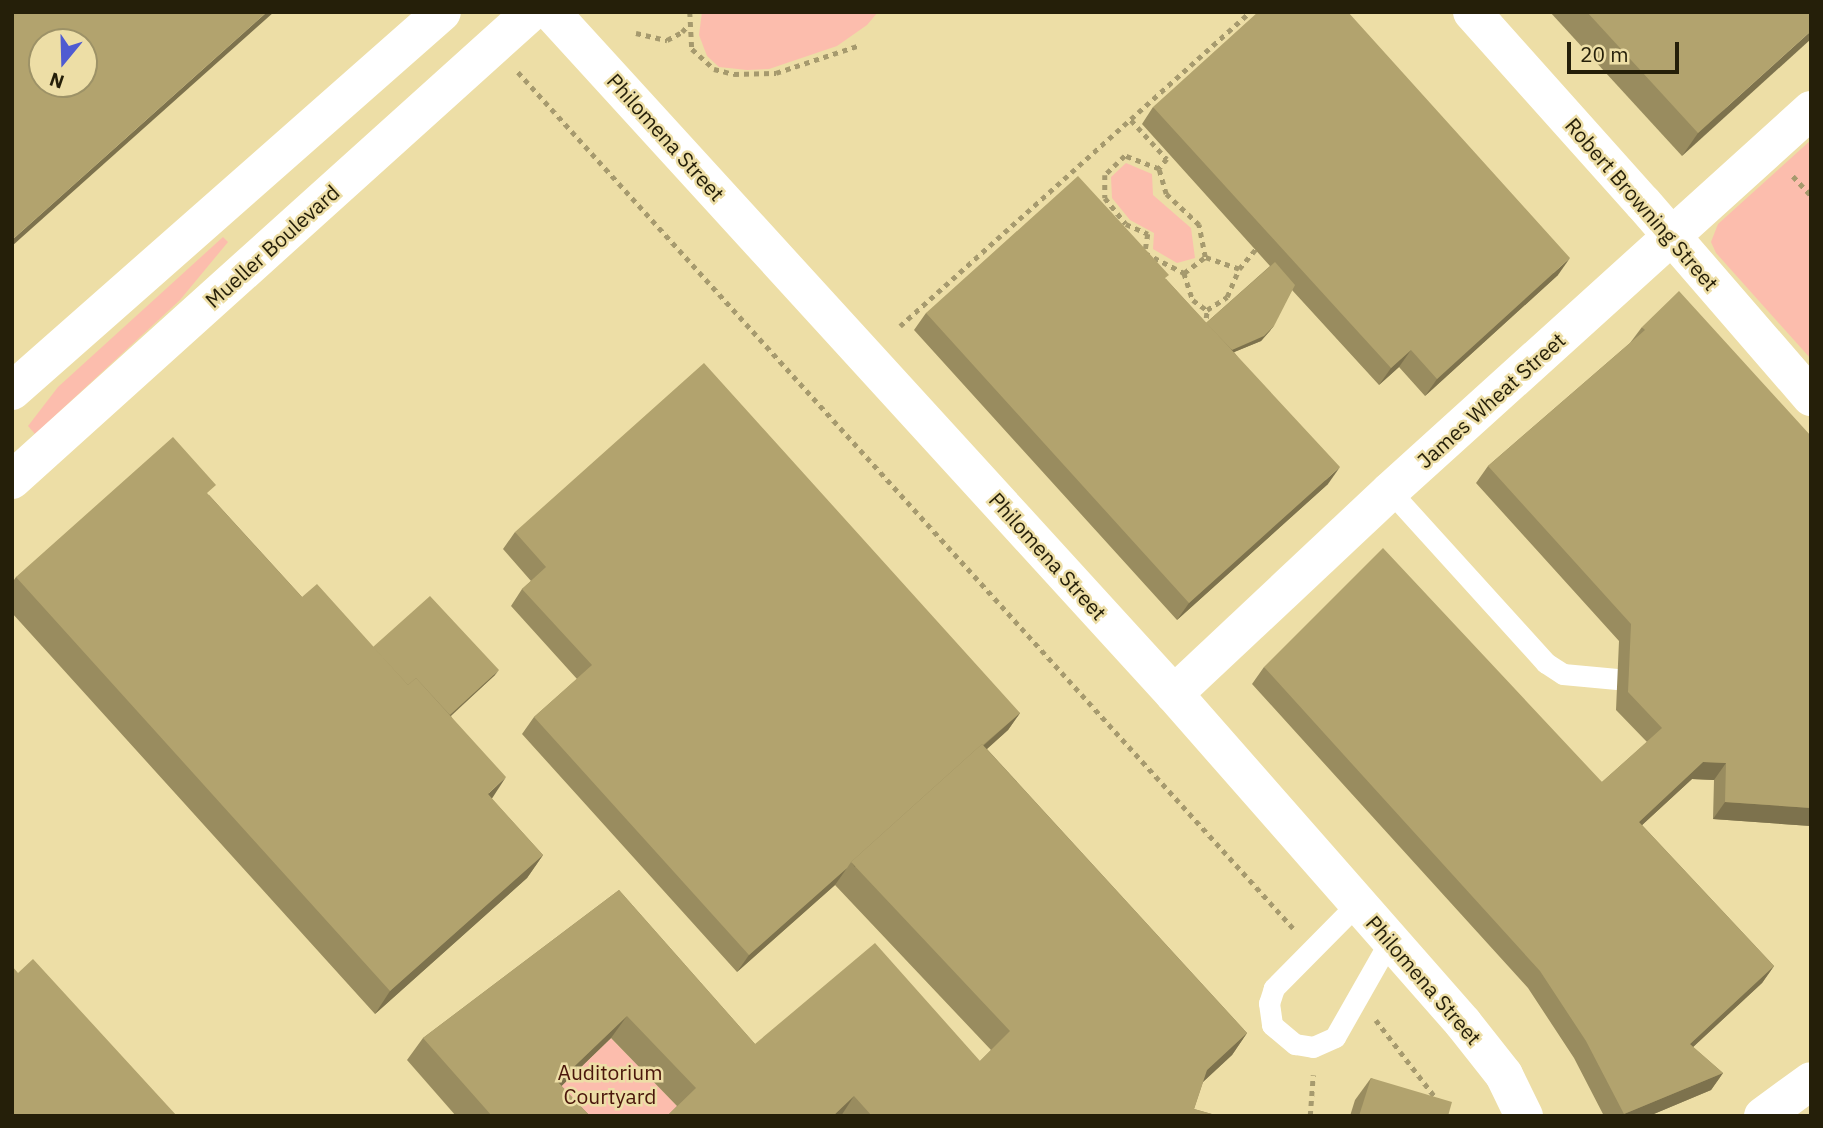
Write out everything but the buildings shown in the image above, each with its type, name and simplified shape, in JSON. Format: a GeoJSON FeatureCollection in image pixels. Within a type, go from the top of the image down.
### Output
{"type":"FeatureCollection","features":[{"type":"Feature","properties":{"kind":"street"},"geometry":{"type":"LineString","coordinates":[[12,391],[442,12]]}},
{"type":"Feature","properties":{"kind":"street","name":"Mueller Boulevard"},"geometry":{"type":"LineString","coordinates":[[12,480],[531,12]]}},
{"type":"Feature","properties":{"kind":"street","name":"Philomena Street"},"geometry":{"type":"LineString","coordinates":[[551,12],[1174,694],[1463,1023],[1504,1075],[1524,1116]]}},
{"type":"Feature","properties":{"kind":"street","name":"Robert Browning Street"},"geometry":{"type":"LineString","coordinates":[[1472,12],[1811,397]]}},
{"type":"Feature","properties":{"kind":"street","name":"James Wheat Street"},"geometry":{"type":"LineString","coordinates":[[1174,694],[1390,491],[1811,110]]}},
{"type":"Feature","properties":{"kind":"street"},"geometry":{"type":"LineString","coordinates":[[1763,1116],[1811,1081]]}},
{"type":"Feature","properties":{"kind":"lane"},"geometry":{"type":"LineString","coordinates":[[1390,491],[1546,663],[1563,674],[1617,679]]}},
{"type":"Feature","properties":{"kind":"lane"},"geometry":{"type":"LineString","coordinates":[[1358,904],[1274,988],[1269,1003],[1272,1025],[1295,1044],[1314,1047],[1335,1037],[1390,940]]}},
{"type":"Feature","properties":{"kind":"path"},"geometry":{"type":"LineString","coordinates":[[690,12],[688,24],[692,49],[714,69],[734,74],[755,76],[776,73],[860,45]]}},
{"type":"Feature","properties":{"kind":"path"},"geometry":{"type":"LineString","coordinates":[[900,326],[1250,12]]}},
{"type":"Feature","properties":{"kind":"path"},"geometry":{"type":"LineString","coordinates":[[636,33],[667,40],[682,32],[688,24]]}},
{"type":"Feature","properties":{"kind":"path"},"geometry":{"type":"LineString","coordinates":[[513,66],[1313,949]]}},
{"type":"Feature","properties":{"kind":"path"},"geometry":{"type":"LineString","coordinates":[[1131,120],[1167,159],[1159,169]]}},
{"type":"Feature","properties":{"kind":"path"},"geometry":{"type":"LineString","coordinates":[[1159,169],[1125,156],[1105,175],[1105,198],[1126,224],[1148,234],[1145,253],[1184,272],[1193,300],[1207,310]]}},
{"type":"Feature","properties":{"kind":"path"},"geometry":{"type":"LineString","coordinates":[[1159,169],[1166,194],[1199,225],[1205,257]]}},
{"type":"Feature","properties":{"kind":"path"},"geometry":{"type":"LineString","coordinates":[[1793,176],[1811,195]]}},
{"type":"Feature","properties":{"kind":"path"},"geometry":{"type":"LineString","coordinates":[[1207,310],[1227,297],[1239,269],[1256,249]]}},
{"type":"Feature","properties":{"kind":"path"},"geometry":{"type":"LineString","coordinates":[[1205,257],[1239,269]]}},
{"type":"Feature","properties":{"kind":"path"},"geometry":{"type":"LineString","coordinates":[[1184,272],[1205,257]]}},
{"type":"Feature","properties":{"kind":"path"},"geometry":{"type":"LineString","coordinates":[[1230,289],[1238,295]]}},
{"type":"Feature","properties":{"kind":"path"},"geometry":{"type":"LineString","coordinates":[[1207,310],[1205,329],[1209,334]]}},
{"type":"Feature","properties":{"kind":"path"},"geometry":{"type":"LineString","coordinates":[[1358,999],[1402,1050],[1442,1105]]}},
{"type":"Feature","properties":{"kind":"path"},"geometry":{"type":"LineString","coordinates":[[1310,1116],[1313,1074]]}},
{"type":"Feature","properties":{"kind":"green space"},"geometry":{"type":"Polygon","coordinates":[[[702,12],[878,12],[867,25],[837,46],[769,69],[747,70],[719,67],[707,56],[699,35],[702,12]]]}},
{"type":"Feature","properties":{"kind":"green space"},"geometry":{"type":"Polygon","coordinates":[[[1811,140],[1811,359],[1716,253],[1711,242],[1718,224],[1811,140]]]}},
{"type":"Feature","properties":{"kind":"green space"},"geometry":{"type":"Polygon","coordinates":[[[1126,163],[1152,174],[1153,195],[1191,228],[1195,258],[1177,263],[1153,249],[1154,233],[1130,220],[1112,198],[1111,177],[1126,163]]]}},
{"type":"Feature","properties":{"kind":"green space"},"geometry":{"type":"Polygon","coordinates":[[[223,237],[228,242],[180,300],[35,434],[28,426],[58,387],[223,237]]]}},
{"type":"Feature","properties":{"kind":"green space","name":"Auditorium Courtyard"},"geometry":{"type":"Polygon","coordinates":[[[611,1038],[681,1110],[675,1116],[552,1116],[542,1105],[611,1038]]]}}]}
